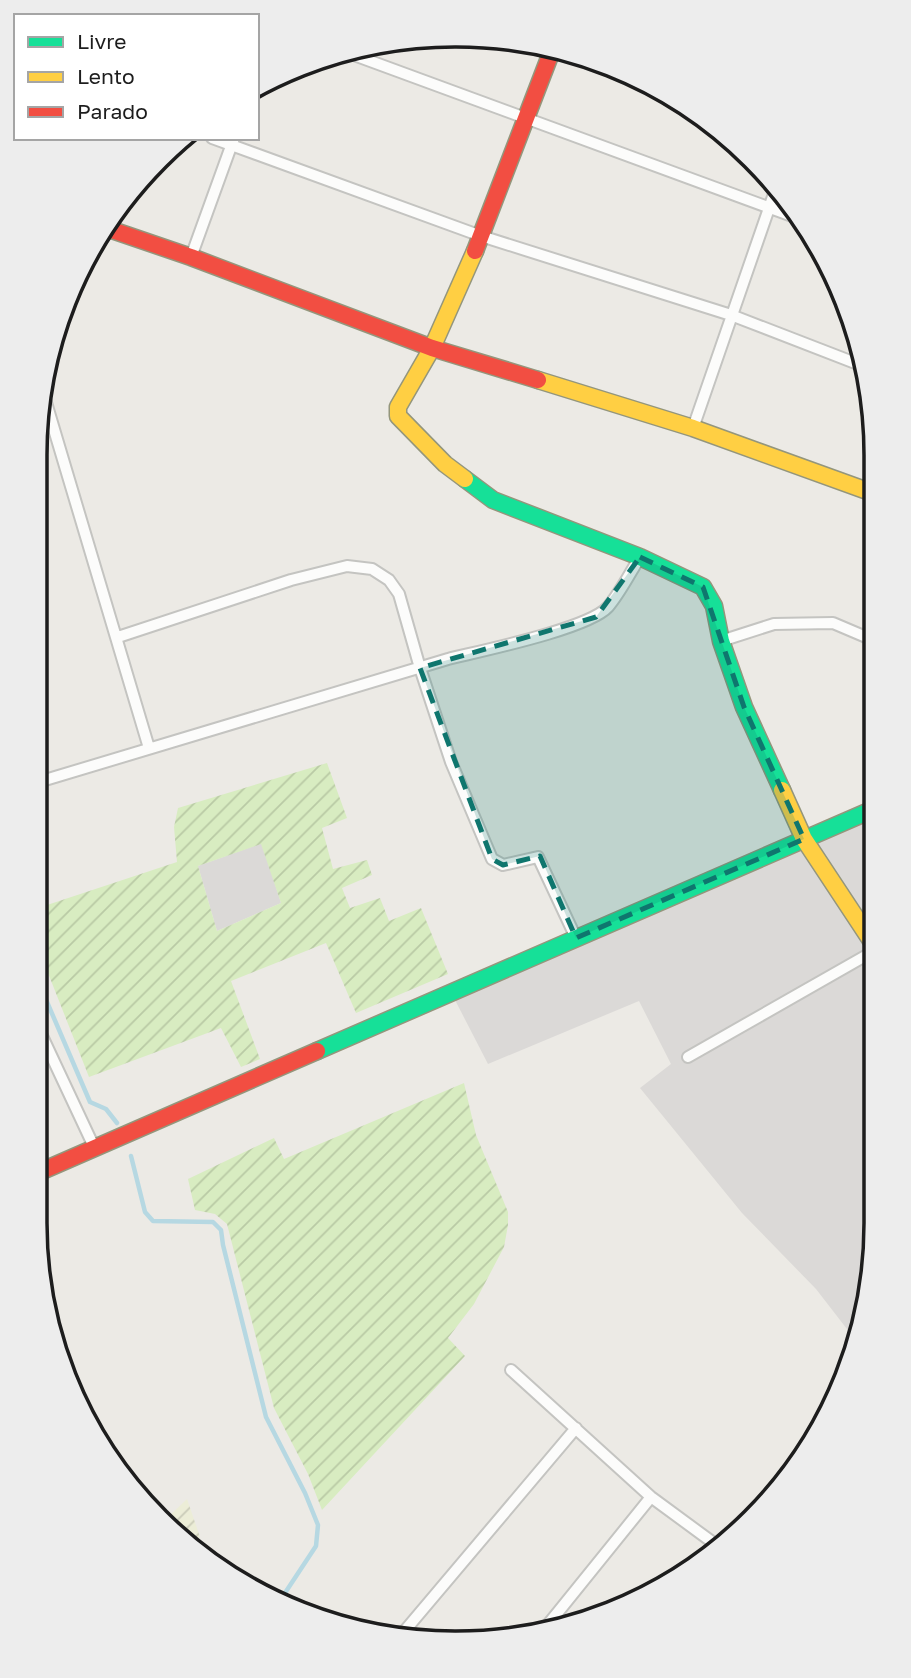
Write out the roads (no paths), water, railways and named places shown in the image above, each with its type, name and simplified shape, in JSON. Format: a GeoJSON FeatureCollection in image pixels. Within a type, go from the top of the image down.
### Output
{"type":"FeatureCollection","features":[{"type":"Feature","properties":{"kind":"street"},"geometry":{"type":"LineString","coordinates":[[362,58],[782,211]]}},
{"type":"Feature","properties":{"kind":"street"},"geometry":{"type":"LineString","coordinates":[[549,58],[481,236],[432,348],[397,411],[398,416],[445,464],[493,500],[640,557],[702,587],[714,607],[721,641],[744,707],[804,839],[864,930]]}},
{"type":"Feature","properties":{"kind":"street"},"geometry":{"type":"LineString","coordinates":[[191,257],[233,142],[481,236],[731,315],[853,362]]}},
{"type":"Feature","properties":{"kind":"street"},"geometry":{"type":"LineString","coordinates":[[692,428],[772,198]]}},
{"type":"Feature","properties":{"kind":"street"},"geometry":{"type":"LineString","coordinates":[[114,232],[191,257],[432,348],[692,428],[864,490]]}},
{"type":"Feature","properties":{"kind":"street"},"geometry":{"type":"LineString","coordinates":[[50,414],[149,748]]}},
{"type":"Feature","properties":{"kind":"street"},"geometry":{"type":"LineString","coordinates":[[47,780],[596,617],[607,608],[640,557]]}},
{"type":"Feature","properties":{"kind":"street"},"geometry":{"type":"LineString","coordinates":[[118,637],[291,580],[347,566],[372,569],[389,580],[399,594],[450,762],[492,859],[503,865],[538,858],[576,938]]}},
{"type":"Feature","properties":{"kind":"street"},"geometry":{"type":"LineString","coordinates":[[721,641],[774,624],[833,623],[864,636]]}},
{"type":"Feature","properties":{"kind":"street"},"geometry":{"type":"LineString","coordinates":[[47,1169],[864,813]]}},
{"type":"Feature","properties":{"kind":"street"},"geometry":{"type":"LineString","coordinates":[[688,1057],[864,957]]}},
{"type":"Feature","properties":{"kind":"street"},"geometry":{"type":"LineString","coordinates":[[47,1047],[94,1149]]}},
{"type":"Feature","properties":{"kind":"street"},"geometry":{"type":"LineString","coordinates":[[511,1370],[651,1497],[710,1541]]}},
{"type":"Feature","properties":{"kind":"street"},"geometry":{"type":"LineString","coordinates":[[407,1628],[576,1428]]}},
{"type":"Feature","properties":{"kind":"street"},"geometry":{"type":"LineString","coordinates":[[553,1619],[651,1497]]}},
{"type":"Feature","properties":{"kind":"waterway"},"geometry":{"type":"LineString","coordinates":[[47,1002],[90,1102],[106,1109],[117,1123]]}},
{"type":"Feature","properties":{"kind":"waterway"},"geometry":{"type":"LineString","coordinates":[[131,1156],[145,1212],[153,1221],[213,1222],[221,1230],[266,1417],[305,1493],[318,1525],[316,1546],[285,1593]]}}]}
